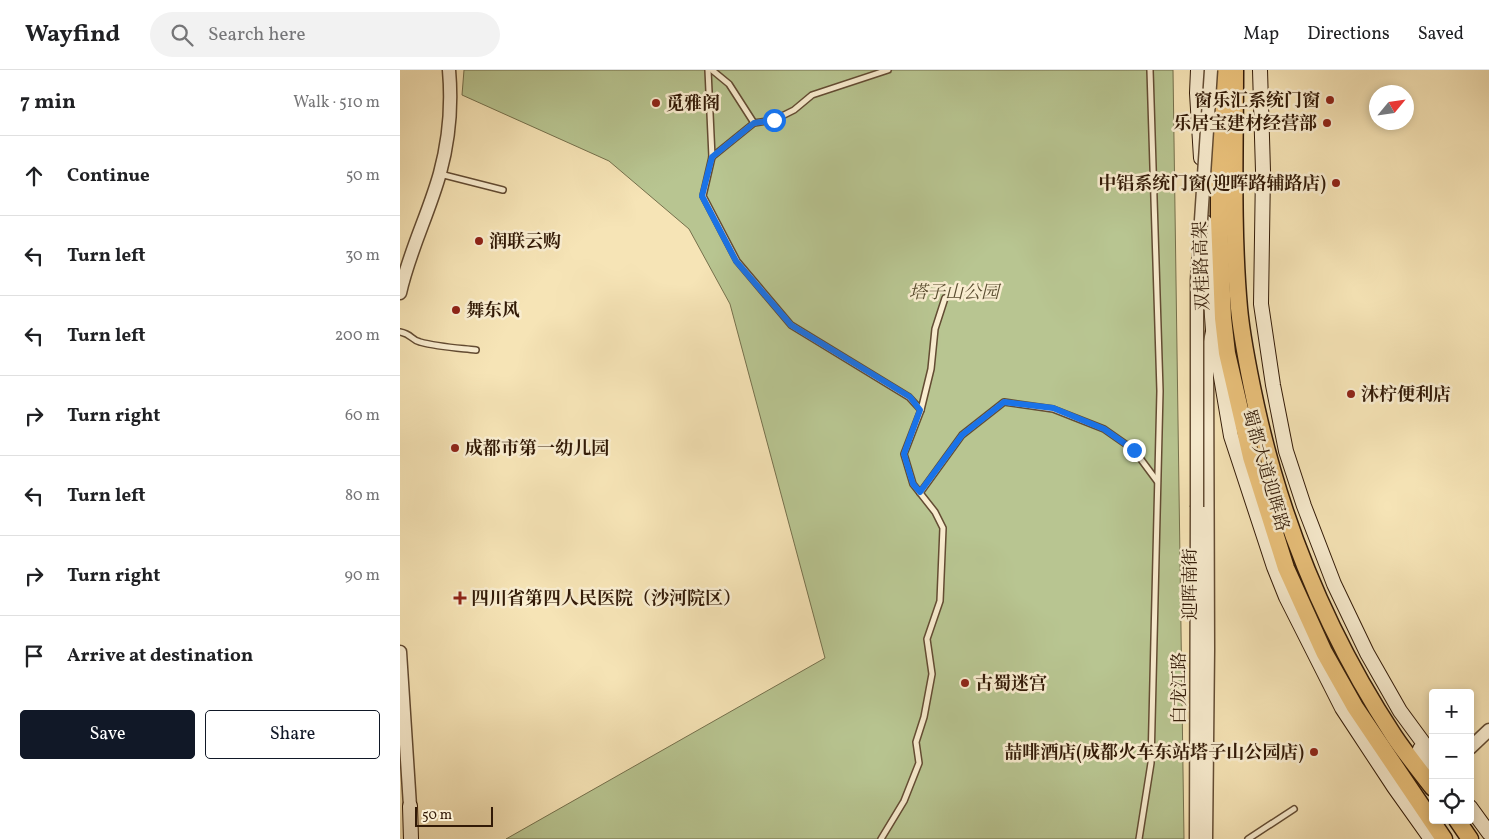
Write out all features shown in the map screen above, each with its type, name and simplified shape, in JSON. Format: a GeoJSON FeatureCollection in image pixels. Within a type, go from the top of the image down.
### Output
{"type":"FeatureCollection","features":[{"type":"Feature","properties":{"kind":"highway","name":"双桂路高架"},"geometry":{"type":"LineString","coordinates":[[1219,70],[1219,219],[1223,318],[1228,353],[1259,455]]}},
{"type":"Feature","properties":{"kind":"highway","name":"双桂路高架"},"geometry":{"type":"LineString","coordinates":[[1235,70],[1236,249],[1239,307],[1259,455]]}},
{"type":"Feature","properties":{"kind":"highway","name":"蜀都大道迎晖路"},"geometry":{"type":"LineString","coordinates":[[1259,455],[1288,574],[1324,652],[1355,708],[1444,839]]}},
{"type":"Feature","properties":{"kind":"highway","name":"蜀都大道迎晖路"},"geometry":{"type":"LineString","coordinates":[[1259,455],[1328,621],[1368,695],[1395,738],[1429,783]]}},
{"type":"Feature","properties":{"kind":"main road","name":"蜀都大道迎晖路"},"geometry":{"type":"LineString","coordinates":[[1198,70],[1197,93],[1213,330],[1231,436],[1274,568],[1303,632],[1342,708],[1394,787],[1433,839]]}},
{"type":"Feature","properties":{"kind":"main road","name":"蜀都大道迎晖路"},"geometry":{"type":"LineString","coordinates":[[1260,70],[1262,171],[1260,304],[1286,451],[1304,506],[1334,584],[1368,653],[1400,711],[1429,751]]}},
{"type":"Feature","properties":{"kind":"main road"},"geometry":{"type":"LineString","coordinates":[[1288,574],[1303,632]]}},
{"type":"Feature","properties":{"kind":"main road"},"geometry":{"type":"LineString","coordinates":[[1400,711],[1429,765]]}},
{"type":"Feature","properties":{"kind":"main road"},"geometry":{"type":"LineString","coordinates":[[405,803],[407,832]]}},
{"type":"Feature","properties":{"kind":"main road"},"geometry":{"type":"LineString","coordinates":[[1474,812],[1489,833]]}},
{"type":"Feature","properties":{"kind":"street"},"geometry":{"type":"LineString","coordinates":[[400,293],[440,174],[450,111],[449,70]]}},
{"type":"Feature","properties":{"kind":"street","name":"白龙江路"},"geometry":{"type":"LineString","coordinates":[[1196,839],[1197,280],[1211,70]]}},
{"type":"Feature","properties":{"kind":"street","name":"迎晖南街"},"geometry":{"type":"LineString","coordinates":[[1206,839],[1208,659],[1207,357],[1213,330]]}},
{"type":"Feature","properties":{"kind":"street"},"geometry":{"type":"LineString","coordinates":[[400,652],[405,803]]}},
{"type":"Feature","properties":{"kind":"street"},"geometry":{"type":"LineString","coordinates":[[1474,744],[1489,730]]}},
{"type":"Feature","properties":{"kind":"lane"},"geometry":{"type":"LineString","coordinates":[[708,70],[712,157],[702,196],[736,261],[791,325],[910,397],[920,410]]}},
{"type":"Feature","properties":{"kind":"lane"},"geometry":{"type":"LineString","coordinates":[[712,70],[728,84],[754,123]]}},
{"type":"Feature","properties":{"kind":"lane"},"geometry":{"type":"LineString","coordinates":[[712,157],[754,123],[774,120],[794,110],[812,95],[888,70]]}},
{"type":"Feature","properties":{"kind":"lane"},"geometry":{"type":"LineString","coordinates":[[1139,839],[1151,763],[1160,391],[1150,70]]}},
{"type":"Feature","properties":{"kind":"lane"},"geometry":{"type":"LineString","coordinates":[[440,174],[503,190]]}},
{"type":"Feature","properties":{"kind":"lane"},"geometry":{"type":"LineString","coordinates":[[881,839],[904,801],[919,763],[916,742],[924,717],[932,674],[927,639],[940,601],[943,528],[935,512],[913,484],[904,454],[920,410],[931,369],[935,329],[945,298]]}},
{"type":"Feature","properties":{"kind":"lane"},"geometry":{"type":"LineString","coordinates":[[400,332],[409,334],[417,342],[429,345],[476,350]]}},
{"type":"Feature","properties":{"kind":"lane"},"geometry":{"type":"LineString","coordinates":[[920,492],[962,435],[1004,402],[1053,408],[1104,429],[1134,450],[1158,482]]}},
{"type":"Feature","properties":{"kind":"lane"},"geometry":{"type":"LineString","coordinates":[[1248,839],[1294,809]]}},
{"type":"Feature","properties":{"kind":"green space","name":"塔子山公园"},"geometry":{"type":"Polygon","coordinates":[[[464,70],[1173,70],[1184,839],[506,839],[825,658],[730,304],[689,229],[609,161],[462,95],[464,70]]]}},
{"type":"Feature","properties":{"kind":"place","name":"窗乐汇系统门窗"},"geometry":{"type":"Point","coordinates":[1330,100]}},
{"type":"Feature","properties":{"kind":"place","name":"觅雅阁"},"geometry":{"type":"Point","coordinates":[656,103]}},
{"type":"Feature","properties":{"kind":"place","name":"乐居宝建材经营部"},"geometry":{"type":"Point","coordinates":[1327,123]}},
{"type":"Feature","properties":{"kind":"place","name":"中铝系统门窗(迎晖路辅路店)"},"geometry":{"type":"Point","coordinates":[1336,183]}},
{"type":"Feature","properties":{"kind":"place","name":"润联云购"},"geometry":{"type":"Point","coordinates":[479,241]}},
{"type":"Feature","properties":{"kind":"place","name":"舞东风"},"geometry":{"type":"Point","coordinates":[456,310]}},
{"type":"Feature","properties":{"kind":"place","name":"沐柠便利店"},"geometry":{"type":"Point","coordinates":[1351,394]}},
{"type":"Feature","properties":{"kind":"place","name":"成都市第一幼儿园"},"geometry":{"type":"Point","coordinates":[455,448]}},
{"type":"Feature","properties":{"kind":"place","name":"四川省第四人民医院（沙河院区）"},"geometry":{"type":"Point","coordinates":[460,598]}},
{"type":"Feature","properties":{"kind":"place","name":"古蜀迷宫"},"geometry":{"type":"Point","coordinates":[965,683]}},
{"type":"Feature","properties":{"kind":"place","name":"喆啡酒店(成都火车东站塔子山公园店)"},"geometry":{"type":"Point","coordinates":[1314,752]}},
{"type":"Feature","properties":{"kind":"route"},"geometry":{"type":"LineString","coordinates":[[774,120],[754,123],[712,157],[702,196],[736,261],[791,325],[910,397],[920,410],[904,454],[913,484],[920,492],[962,435],[1004,402],[1053,408],[1104,429],[1134,450]]}}]}
